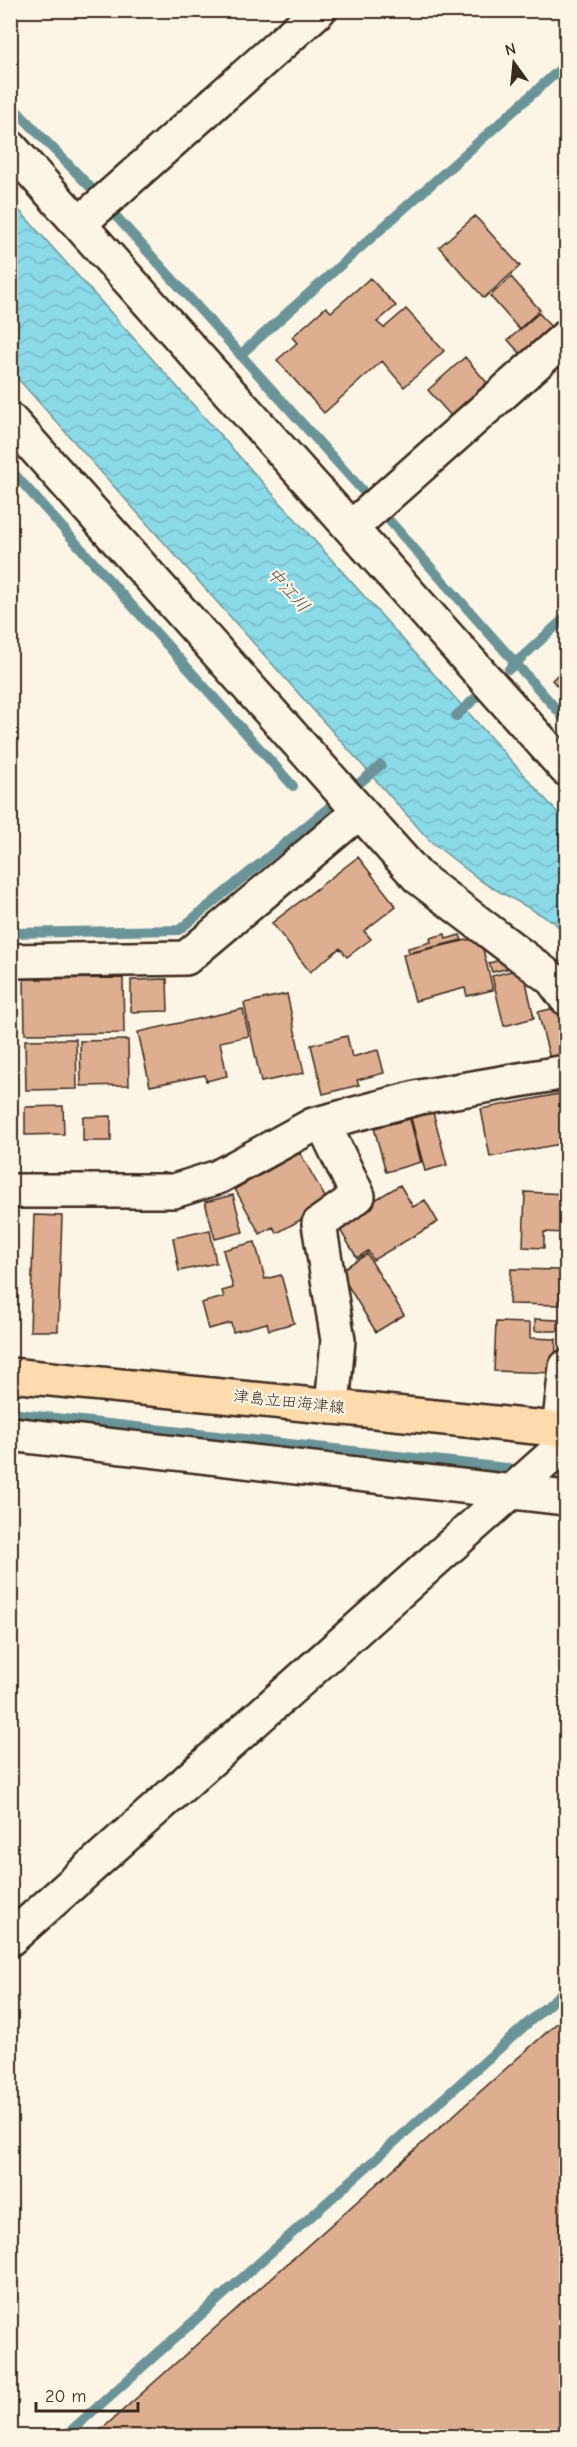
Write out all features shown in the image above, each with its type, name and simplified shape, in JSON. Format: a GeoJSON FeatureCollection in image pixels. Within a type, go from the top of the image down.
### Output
{"type":"FeatureCollection","features":[{"type":"Feature","properties":{"kind":"main road","name":"津島立田海津線"},"geometry":{"type":"LineString","coordinates":[[10,1375],[332,1407],[564,1434]]}},
{"type":"Feature","properties":{"kind":"street"},"geometry":{"type":"LineString","coordinates":[[79,224],[319,10]]}},
{"type":"Feature","properties":{"kind":"street"},"geometry":{"type":"LineString","coordinates":[[10,147],[567,769]]}},
{"type":"Feature","properties":{"kind":"street"},"geometry":{"type":"LineString","coordinates":[[351,528],[567,337]]}},
{"type":"Feature","properties":{"kind":"street"},"geometry":{"type":"LineString","coordinates":[[10,420],[418,877],[552,979],[567,998]]}},
{"type":"Feature","properties":{"kind":"street"},"geometry":{"type":"LineString","coordinates":[[10,961],[186,958],[359,812]]}},
{"type":"Feature","properties":{"kind":"street"},"geometry":{"type":"LineString","coordinates":[[10,1191],[174,1191],[218,1177],[313,1125],[420,1097],[567,1072]]}},
{"type":"Feature","properties":{"kind":"street"},"geometry":{"type":"LineString","coordinates":[[323,1123],[358,1196],[319,1224],[338,1340],[332,1407]]}},
{"type":"Feature","properties":{"kind":"street"},"geometry":{"type":"LineString","coordinates":[[10,1939],[512,1491],[564,1434],[567,1367]]}},
{"type":"Feature","properties":{"kind":"street"},"geometry":{"type":"LineString","coordinates":[[10,1434],[567,1498]]}},
{"type":"Feature","properties":{"kind":"water","name":"中江川"},"geometry":{"type":"Polygon","coordinates":[[[11,201],[566,822],[566,936],[554,922],[484,883],[430,841],[11,371],[11,201]]]}},
{"type":"Feature","properties":{"kind":"building"},"geometry":{"type":"Polygon","coordinates":[[[475,216],[520,266],[484,298],[439,247],[475,216]]]}},
{"type":"Feature","properties":{"kind":"building"},"geometry":{"type":"Polygon","coordinates":[[[511,277],[540,310],[519,329],[490,296],[511,277]]]}},
{"type":"Feature","properties":{"kind":"building"},"geometry":{"type":"Polygon","coordinates":[[[370,278],[396,306],[377,322],[384,328],[406,309],[444,351],[404,387],[382,361],[324,413],[277,360],[297,343],[292,337],[326,307],[331,312],[370,278]]]}},
{"type":"Feature","properties":{"kind":"building"},"geometry":{"type":"Polygon","coordinates":[[[539,313],[558,335],[528,362],[508,340],[539,313]]]}},
{"type":"Feature","properties":{"kind":"building"},"geometry":{"type":"Polygon","coordinates":[[[465,357],[488,384],[452,417],[428,390],[465,357]]]}},
{"type":"Feature","properties":{"kind":"building"},"geometry":{"type":"Polygon","coordinates":[[[566,667],[566,696],[552,680],[566,667]]]}},
{"type":"Feature","properties":{"kind":"building"},"geometry":{"type":"Polygon","coordinates":[[[358,857],[396,906],[364,931],[371,939],[347,957],[340,948],[310,972],[272,923],[358,857]]]}},
{"type":"Feature","properties":{"kind":"building"},"geometry":{"type":"Polygon","coordinates":[[[445,934],[446,939],[460,935],[462,940],[409,953],[408,948],[431,942],[430,938],[445,934]]]}},
{"type":"Feature","properties":{"kind":"building"},"geometry":{"type":"Polygon","coordinates":[[[480,937],[493,990],[467,996],[465,988],[415,1001],[403,955],[480,937]]]}},
{"type":"Feature","properties":{"kind":"building"},"geometry":{"type":"Polygon","coordinates":[[[516,956],[519,966],[492,972],[489,963],[516,956]]]}},
{"type":"Feature","properties":{"kind":"building"},"geometry":{"type":"Polygon","coordinates":[[[523,968],[534,1018],[504,1026],[492,976],[523,968]]]}},
{"type":"Feature","properties":{"kind":"building"},"geometry":{"type":"Polygon","coordinates":[[[123,978],[124,1033],[25,1034],[24,979],[123,978]]]}},
{"type":"Feature","properties":{"kind":"building"},"geometry":{"type":"Polygon","coordinates":[[[167,979],[168,1011],[131,1012],[131,980],[167,979]]]}},
{"type":"Feature","properties":{"kind":"building"},"geometry":{"type":"Polygon","coordinates":[[[287,994],[304,1073],[261,1082],[244,1003],[287,994]]]}},
{"type":"Feature","properties":{"kind":"building"},"geometry":{"type":"Polygon","coordinates":[[[559,1007],[562,1020],[566,1018],[566,1055],[550,1059],[538,1012],[559,1007]]]}},
{"type":"Feature","properties":{"kind":"building"},"geometry":{"type":"Polygon","coordinates":[[[243,1009],[249,1036],[220,1042],[227,1076],[206,1081],[205,1075],[150,1086],[138,1032],[243,1009]]]}},
{"type":"Feature","properties":{"kind":"building"},"geometry":{"type":"Polygon","coordinates":[[[347,1036],[352,1057],[378,1050],[384,1073],[357,1080],[359,1085],[323,1094],[311,1045],[347,1036]]]}},
{"type":"Feature","properties":{"kind":"building"},"geometry":{"type":"Polygon","coordinates":[[[76,1039],[77,1089],[26,1090],[25,1040],[76,1039]]]}},
{"type":"Feature","properties":{"kind":"building"},"geometry":{"type":"Polygon","coordinates":[[[128,1040],[129,1085],[81,1086],[80,1041],[128,1040]]]}},
{"type":"Feature","properties":{"kind":"building"},"geometry":{"type":"Polygon","coordinates":[[[559,1094],[566,1143],[490,1157],[481,1109],[559,1094]]]}},
{"type":"Feature","properties":{"kind":"building"},"geometry":{"type":"Polygon","coordinates":[[[63,1106],[64,1134],[25,1135],[25,1107],[63,1106]]]}},
{"type":"Feature","properties":{"kind":"building"},"geometry":{"type":"Polygon","coordinates":[[[433,1112],[447,1165],[425,1171],[411,1118],[433,1112]]]}},
{"type":"Feature","properties":{"kind":"building"},"geometry":{"type":"Polygon","coordinates":[[[111,1116],[111,1141],[83,1141],[83,1117],[111,1116]]]}},
{"type":"Feature","properties":{"kind":"building"},"geometry":{"type":"Polygon","coordinates":[[[410,1119],[421,1162],[386,1172],[374,1128],[410,1119]]]}},
{"type":"Feature","properties":{"kind":"building"},"geometry":{"type":"Polygon","coordinates":[[[300,1153],[329,1204],[277,1233],[273,1227],[260,1234],[235,1189],[300,1153]]]}},
{"type":"Feature","properties":{"kind":"building"},"geometry":{"type":"Polygon","coordinates":[[[400,1185],[413,1207],[425,1200],[438,1222],[373,1260],[368,1251],[357,1258],[336,1223],[400,1185]]]}},
{"type":"Feature","properties":{"kind":"building"},"geometry":{"type":"Polygon","coordinates":[[[525,1192],[566,1194],[566,1233],[544,1232],[544,1248],[523,1247],[525,1192]]]}},
{"type":"Feature","properties":{"kind":"building"},"geometry":{"type":"Polygon","coordinates":[[[233,1195],[243,1232],[215,1239],[205,1202],[233,1195]]]}},
{"type":"Feature","properties":{"kind":"building"},"geometry":{"type":"Polygon","coordinates":[[[34,1215],[62,1216],[58,1331],[30,1331],[34,1215]]]}},
{"type":"Feature","properties":{"kind":"building"},"geometry":{"type":"Polygon","coordinates":[[[210,1230],[216,1263],[179,1271],[173,1238],[210,1230]]]}},
{"type":"Feature","properties":{"kind":"building"},"geometry":{"type":"Polygon","coordinates":[[[255,1242],[265,1279],[281,1275],[294,1323],[269,1330],[267,1323],[233,1332],[231,1323],[208,1329],[201,1303],[224,1297],[222,1291],[233,1288],[223,1250],[255,1242]]]}},
{"type":"Feature","properties":{"kind":"building"},"geometry":{"type":"Polygon","coordinates":[[[367,1254],[404,1315],[376,1332],[339,1271],[367,1254]]]}},
{"type":"Feature","properties":{"kind":"building"},"geometry":{"type":"Polygon","coordinates":[[[511,1269],[561,1270],[560,1305],[509,1304],[511,1269]]]}},
{"type":"Feature","properties":{"kind":"building"},"geometry":{"type":"Polygon","coordinates":[[[535,1319],[558,1320],[558,1331],[535,1331],[535,1319]]]}},
{"type":"Feature","properties":{"kind":"building"},"geometry":{"type":"Polygon","coordinates":[[[496,1322],[530,1323],[530,1338],[556,1339],[555,1373],[494,1371],[496,1322]]]}},
{"type":"Feature","properties":{"kind":"building"},"geometry":{"type":"Polygon","coordinates":[[[566,2015],[566,2436],[94,2436],[566,2015]]]}},
{"type":"Feature","properties":{"kind":"waterway"},"geometry":{"type":"LineString","coordinates":[[10,16],[17,10]]}},
{"type":"Feature","properties":{"kind":"waterway"},"geometry":{"type":"LineString","coordinates":[[240,355],[566,64]]}},
{"type":"Feature","properties":{"kind":"waterway"},"geometry":{"type":"LineString","coordinates":[[10,104],[94,191]]}},
{"type":"Feature","properties":{"kind":"waterway"},"geometry":{"type":"LineString","coordinates":[[114,214],[362,490]]}},
{"type":"Feature","properties":{"kind":"waterway"},"geometry":{"type":"LineString","coordinates":[[10,469],[293,786]]}},
{"type":"Feature","properties":{"kind":"waterway"},"geometry":{"type":"LineString","coordinates":[[387,518],[566,720]]}},
{"type":"Feature","properties":{"kind":"waterway"},"geometry":{"type":"LineString","coordinates":[[509,669],[566,617]]}},
{"type":"Feature","properties":{"kind":"waterway"},"geometry":{"type":"LineString","coordinates":[[456,716],[482,692]]}},
{"type":"Feature","properties":{"kind":"waterway"},"geometry":{"type":"LineString","coordinates":[[356,786],[381,765]]}},
{"type":"Feature","properties":{"kind":"waterway"},"geometry":{"type":"LineString","coordinates":[[10,933],[179,930],[333,804]]}},
{"type":"Feature","properties":{"kind":"waterway"},"geometry":{"type":"LineString","coordinates":[[10,1413],[515,1469]]}},
{"type":"Feature","properties":{"kind":"waterway"},"geometry":{"type":"LineString","coordinates":[[65,2436],[566,1989]]}}]}
